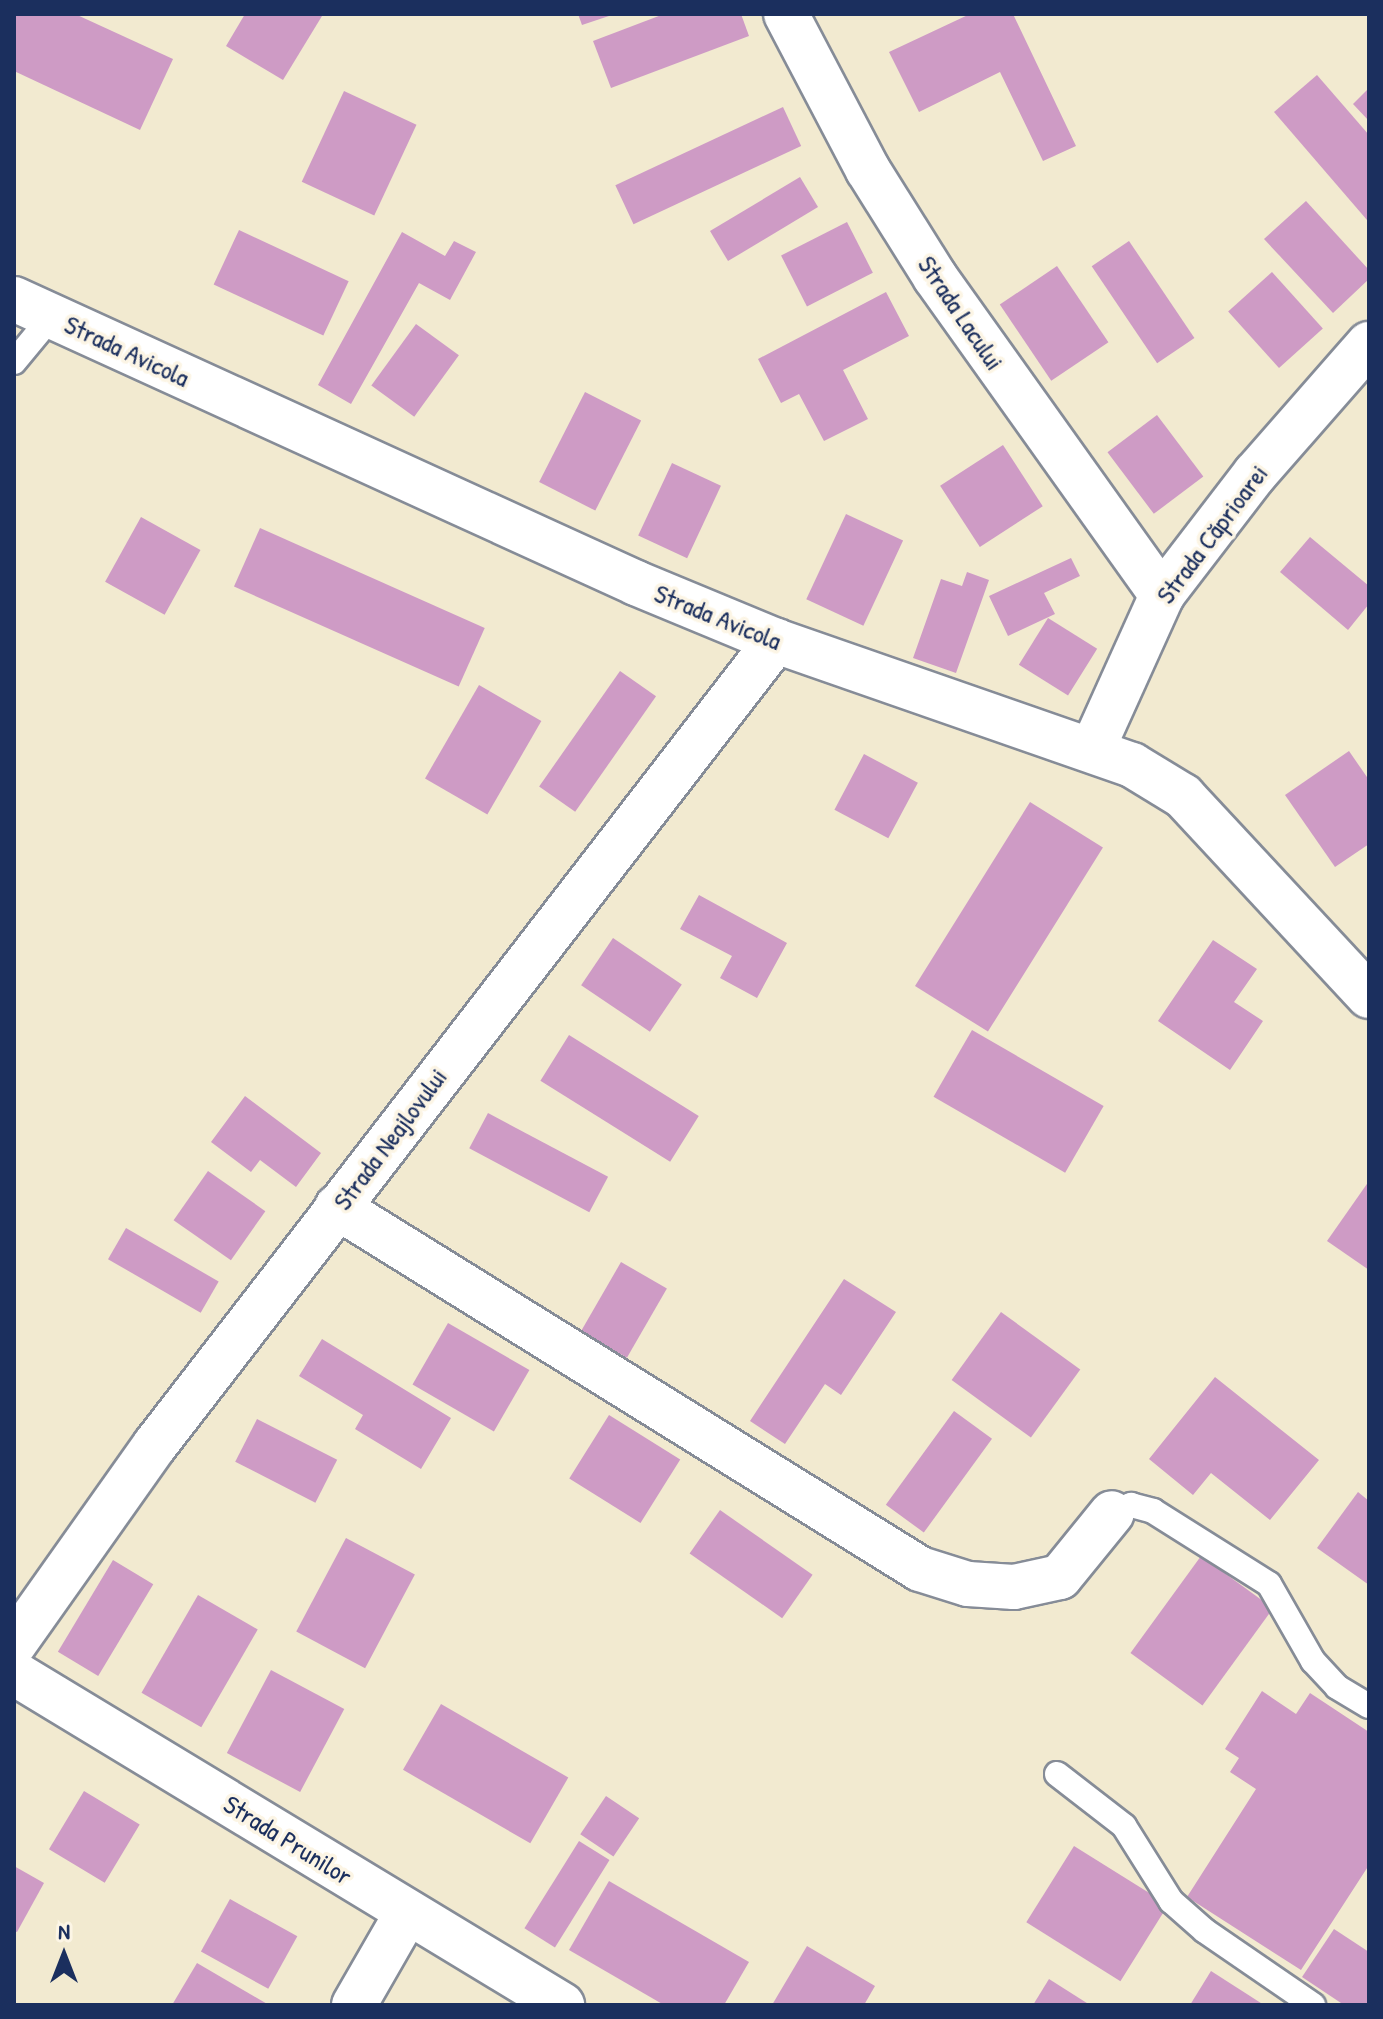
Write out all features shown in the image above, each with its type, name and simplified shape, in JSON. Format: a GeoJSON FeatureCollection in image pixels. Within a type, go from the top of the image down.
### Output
{"type":"FeatureCollection","features":[{"type":"Feature","properties":{"kind":"street","name":"Strada Lacului"},"geometry":{"type":"LineString","coordinates":[[786,14],[868,170],[935,277],[1162,595]]}},
{"type":"Feature","properties":{"kind":"street","name":"Strada Avicola"},"geometry":{"type":"LineString","coordinates":[[33,307],[621,577],[776,641],[1093,748],[1183,796],[1369,996]]}},
{"type":"Feature","properties":{"kind":"street","name":"Strada Căprioarei"},"geometry":{"type":"LineString","coordinates":[[1093,748],[1162,595],[1255,474],[1369,344]]}},
{"type":"Feature","properties":{"kind":"street","name":"Strada Neajlovului"},"geometry":{"type":"LineString","coordinates":[[14,1644],[117,1496],[776,641]]}},
{"type":"Feature","properties":{"kind":"street"},"geometry":{"type":"LineString","coordinates":[[337,1207],[920,1569],[968,1584],[1014,1587],[1060,1577],[1112,1513]]}},
{"type":"Feature","properties":{"kind":"street","name":"Strada Prunilor"},"geometry":{"type":"LineString","coordinates":[[14,1673],[562,2005]]}},
{"type":"Feature","properties":{"kind":"street"},"geometry":{"type":"LineString","coordinates":[[354,2005],[407,1913]]}},
{"type":"Feature","properties":{"kind":"lane"},"geometry":{"type":"LineString","coordinates":[[14,362],[33,307]]}},
{"type":"Feature","properties":{"kind":"lane"},"geometry":{"type":"LineString","coordinates":[[1112,1513],[1131,1505],[1153,1511],[1269,1584],[1313,1661],[1337,1687],[1369,1706]]}},
{"type":"Feature","properties":{"kind":"lane"},"geometry":{"type":"LineString","coordinates":[[1057,1774],[1124,1826],[1171,1901],[1205,1931],[1313,2005]]}},
{"type":"Feature","properties":{"kind":"building"},"geometry":{"type":"Polygon","coordinates":[[[14,14],[75,14],[173,59],[140,130],[14,71],[14,14]]]}},
{"type":"Feature","properties":{"kind":"building"},"geometry":{"type":"Polygon","coordinates":[[[245,14],[322,16],[283,80],[226,46],[245,14]]]}},
{"type":"Feature","properties":{"kind":"building"},"geometry":{"type":"Polygon","coordinates":[[[578,14],[612,14],[612,15],[582,25],[578,14]]]}},
{"type":"Feature","properties":{"kind":"building"},"geometry":{"type":"Polygon","coordinates":[[[664,14],[741,14],[749,36],[611,88],[593,41],[664,14]]]}},
{"type":"Feature","properties":{"kind":"building"},"geometry":{"type":"Polygon","coordinates":[[[970,14],[1013,14],[1076,146],[1043,161],[1000,72],[919,112],[889,52],[970,14]]]}},
{"type":"Feature","properties":{"kind":"building"},"geometry":{"type":"Polygon","coordinates":[[[1317,75],[1369,135],[1367,220],[1274,112],[1317,75]]]}},
{"type":"Feature","properties":{"kind":"building"},"geometry":{"type":"Polygon","coordinates":[[[1369,88],[1369,121],[1353,104],[1369,88]]]}},
{"type":"Feature","properties":{"kind":"building"},"geometry":{"type":"Polygon","coordinates":[[[344,91],[417,125],[374,215],[302,182],[344,91]]]}},
{"type":"Feature","properties":{"kind":"building"},"geometry":{"type":"Polygon","coordinates":[[[783,107],[801,146],[634,224],[615,185],[783,107]]]}},
{"type":"Feature","properties":{"kind":"building"},"geometry":{"type":"Polygon","coordinates":[[[800,177],[818,207],[728,261],[710,231],[800,177]]]}},
{"type":"Feature","properties":{"kind":"building"},"geometry":{"type":"Polygon","coordinates":[[[1306,201],[1369,270],[1369,279],[1333,313],[1264,239],[1306,201]]]}},
{"type":"Feature","properties":{"kind":"building"},"geometry":{"type":"Polygon","coordinates":[[[847,222],[873,273],[807,306],[781,256],[847,222]]]}},
{"type":"Feature","properties":{"kind":"building"},"geometry":{"type":"Polygon","coordinates":[[[239,230],[349,281],[323,336],[214,284],[239,230]]]}},
{"type":"Feature","properties":{"kind":"building"},"geometry":{"type":"Polygon","coordinates":[[[402,232],[445,256],[454,241],[476,252],[450,300],[419,283],[351,404],[318,385],[402,232]]]}},
{"type":"Feature","properties":{"kind":"building"},"geometry":{"type":"Polygon","coordinates":[[[1129,241],[1194,338],[1157,363],[1092,266],[1129,241]]]}},
{"type":"Feature","properties":{"kind":"building"},"geometry":{"type":"Polygon","coordinates":[[[1057,266],[1108,342],[1051,381],[1000,305],[1057,266]]]}},
{"type":"Feature","properties":{"kind":"building"},"geometry":{"type":"Polygon","coordinates":[[[1272,272],[1323,328],[1279,368],[1228,311],[1272,272]]]}},
{"type":"Feature","properties":{"kind":"building"},"geometry":{"type":"Polygon","coordinates":[[[886,292],[909,336],[843,370],[868,419],[824,441],[799,394],[781,403],[758,359],[886,292]]]}},
{"type":"Feature","properties":{"kind":"building"},"geometry":{"type":"Polygon","coordinates":[[[416,324],[459,355],[414,417],[371,385],[416,324]]]}},
{"type":"Feature","properties":{"kind":"building"},"geometry":{"type":"Polygon","coordinates":[[[585,392],[641,421],[595,511],[539,482],[585,392]]]}},
{"type":"Feature","properties":{"kind":"building"},"geometry":{"type":"Polygon","coordinates":[[[1157,415],[1203,476],[1154,514],[1107,452],[1157,415]]]}},
{"type":"Feature","properties":{"kind":"building"},"geometry":{"type":"Polygon","coordinates":[[[1003,445],[1043,506],[980,547],[940,486],[1003,445]]]}},
{"type":"Feature","properties":{"kind":"building"},"geometry":{"type":"Polygon","coordinates":[[[672,463],[721,486],[687,558],[638,536],[672,463]]]}},
{"type":"Feature","properties":{"kind":"building"},"geometry":{"type":"Polygon","coordinates":[[[846,514],[903,541],[863,626],[806,599],[846,514]]]}},
{"type":"Feature","properties":{"kind":"building"},"geometry":{"type":"Polygon","coordinates":[[[141,517],[200,550],[165,615],[105,582],[141,517]]]}},
{"type":"Feature","properties":{"kind":"building"},"geometry":{"type":"Polygon","coordinates":[[[260,528],[485,628],[459,687],[234,586],[260,528]]]}},
{"type":"Feature","properties":{"kind":"building"},"geometry":{"type":"Polygon","coordinates":[[[1310,537],[1369,586],[1369,604],[1348,630],[1280,572],[1310,537]]]}},
{"type":"Feature","properties":{"kind":"building"},"geometry":{"type":"Polygon","coordinates":[[[1071,558],[1080,576],[1044,593],[1055,614],[1008,636],[989,596],[1071,558]]]}},
{"type":"Feature","properties":{"kind":"building"},"geometry":{"type":"Polygon","coordinates":[[[967,572],[989,580],[956,673],[913,658],[941,579],[962,586],[967,572]]]}},
{"type":"Feature","properties":{"kind":"building"},"geometry":{"type":"Polygon","coordinates":[[[1048,618],[1097,649],[1068,695],[1019,665],[1048,618]]]}},
{"type":"Feature","properties":{"kind":"building"},"geometry":{"type":"Polygon","coordinates":[[[620,671],[656,696],[575,812],[539,787],[620,671]]]}},
{"type":"Feature","properties":{"kind":"building"},"geometry":{"type":"Polygon","coordinates":[[[479,685],[541,721],[487,815],[425,779],[479,685]]]}},
{"type":"Feature","properties":{"kind":"building"},"geometry":{"type":"Polygon","coordinates":[[[1349,751],[1369,780],[1369,844],[1335,867],[1285,795],[1349,751]]]}},
{"type":"Feature","properties":{"kind":"building"},"geometry":{"type":"Polygon","coordinates":[[[864,754],[918,783],[888,838],[834,810],[864,754]]]}},
{"type":"Feature","properties":{"kind":"building"},"geometry":{"type":"Polygon","coordinates":[[[1030,802],[1103,848],[988,1032],[915,986],[1030,802]]]}},
{"type":"Feature","properties":{"kind":"building"},"geometry":{"type":"Polygon","coordinates":[[[699,895],[787,943],[757,998],[720,978],[732,956],[680,929],[699,895]]]}},
{"type":"Feature","properties":{"kind":"building"},"geometry":{"type":"Polygon","coordinates":[[[613,938],[682,984],[650,1032],[581,985],[613,938]]]}},
{"type":"Feature","properties":{"kind":"building"},"geometry":{"type":"Polygon","coordinates":[[[1213,940],[1257,969],[1234,1002],[1263,1021],[1230,1070],[1158,1021],[1213,940]]]}},
{"type":"Feature","properties":{"kind":"building"},"geometry":{"type":"Polygon","coordinates":[[[972,1030],[1104,1106],[1065,1173],[934,1097],[972,1030]]]}},
{"type":"Feature","properties":{"kind":"building"},"geometry":{"type":"Polygon","coordinates":[[[569,1035],[699,1116],[670,1162],[540,1081],[569,1035]]]}},
{"type":"Feature","properties":{"kind":"building"},"geometry":{"type":"Polygon","coordinates":[[[245,1096],[321,1153],[296,1187],[260,1160],[251,1172],[211,1142],[245,1096]]]}},
{"type":"Feature","properties":{"kind":"building"},"geometry":{"type":"Polygon","coordinates":[[[488,1113],[608,1177],[589,1212],[469,1148],[488,1113]]]}},
{"type":"Feature","properties":{"kind":"building"},"geometry":{"type":"Polygon","coordinates":[[[208,1171],[265,1211],[231,1260],[174,1220],[208,1171]]]}},
{"type":"Feature","properties":{"kind":"building"},"geometry":{"type":"Polygon","coordinates":[[[1369,1181],[1369,1270],[1327,1241],[1369,1181]]]}},
{"type":"Feature","properties":{"kind":"building"},"geometry":{"type":"Polygon","coordinates":[[[126,1228],[219,1282],[201,1313],[108,1259],[126,1228]]]}},
{"type":"Feature","properties":{"kind":"building"},"geometry":{"type":"Polygon","coordinates":[[[621,1262],[667,1288],[627,1358],[581,1331],[621,1262]]]}},
{"type":"Feature","properties":{"kind":"building"},"geometry":{"type":"Polygon","coordinates":[[[844,1279],[896,1312],[841,1395],[825,1384],[785,1444],[750,1421],[844,1279]]]}},
{"type":"Feature","properties":{"kind":"building"},"geometry":{"type":"Polygon","coordinates":[[[1001,1312],[1080,1370],[1031,1438],[952,1380],[1001,1312]]]}},
{"type":"Feature","properties":{"kind":"building"},"geometry":{"type":"Polygon","coordinates":[[[448,1323],[529,1370],[494,1431],[412,1384],[448,1323]]]}},
{"type":"Feature","properties":{"kind":"building"},"geometry":{"type":"Polygon","coordinates":[[[322,1339],[451,1418],[421,1469],[355,1429],[363,1415],[299,1376],[322,1339]]]}},
{"type":"Feature","properties":{"kind":"building"},"geometry":{"type":"Polygon","coordinates":[[[1215,1377],[1319,1460],[1270,1520],[1211,1473],[1193,1495],[1149,1459],[1215,1377]]]}},
{"type":"Feature","properties":{"kind":"building"},"geometry":{"type":"Polygon","coordinates":[[[954,1411],[992,1439],[924,1532],[886,1505],[954,1411]]]}},
{"type":"Feature","properties":{"kind":"building"},"geometry":{"type":"Polygon","coordinates":[[[609,1415],[680,1460],[640,1523],[569,1479],[609,1415]]]}},
{"type":"Feature","properties":{"kind":"building"},"geometry":{"type":"Polygon","coordinates":[[[257,1419],[337,1460],[315,1503],[235,1462],[257,1419]]]}},
{"type":"Feature","properties":{"kind":"building"},"geometry":{"type":"Polygon","coordinates":[[[1358,1492],[1369,1501],[1369,1585],[1317,1548],[1358,1492]]]}},
{"type":"Feature","properties":{"kind":"building"},"geometry":{"type":"Polygon","coordinates":[[[720,1510],[813,1575],[782,1618],[690,1553],[720,1510]]]}},
{"type":"Feature","properties":{"kind":"building"},"geometry":{"type":"Polygon","coordinates":[[[346,1538],[415,1575],[365,1668],[296,1632],[346,1538]]]}},
{"type":"Feature","properties":{"kind":"building"},"geometry":{"type":"Polygon","coordinates":[[[1201,1556],[1273,1608],[1202,1705],[1130,1653],[1201,1556]]]}},
{"type":"Feature","properties":{"kind":"building"},"geometry":{"type":"Polygon","coordinates":[[[113,1560],[153,1584],[98,1676],[58,1652],[113,1560]]]}},
{"type":"Feature","properties":{"kind":"building"},"geometry":{"type":"Polygon","coordinates":[[[198,1595],[258,1630],[201,1727],[142,1693],[198,1595]]]}},
{"type":"Feature","properties":{"kind":"building"},"geometry":{"type":"Polygon","coordinates":[[[271,1670],[344,1709],[300,1792],[227,1753],[271,1670]]]}},
{"type":"Feature","properties":{"kind":"building"},"geometry":{"type":"Polygon","coordinates":[[[1262,1691],[1296,1714],[1310,1693],[1369,1732],[1369,1865],[1301,1970],[1187,1897],[1256,1789],[1230,1772],[1239,1758],[1225,1749],[1262,1691]]]}},
{"type":"Feature","properties":{"kind":"building"},"geometry":{"type":"Polygon","coordinates":[[[441,1704],[568,1778],[530,1843],[403,1770],[441,1704]]]}},
{"type":"Feature","properties":{"kind":"building"},"geometry":{"type":"Polygon","coordinates":[[[84,1791],[140,1824],[105,1883],[49,1849],[84,1791]]]}},
{"type":"Feature","properties":{"kind":"building"},"geometry":{"type":"Polygon","coordinates":[[[606,1796],[639,1818],[613,1857],[580,1834],[606,1796]]]}},
{"type":"Feature","properties":{"kind":"building"},"geometry":{"type":"Polygon","coordinates":[[[579,1841],[610,1860],[555,1947],[524,1928],[579,1841]]]}},
{"type":"Feature","properties":{"kind":"building"},"geometry":{"type":"Polygon","coordinates":[[[1074,1846],[1168,1905],[1120,1981],[1026,1922],[1074,1846]]]}},
{"type":"Feature","properties":{"kind":"building"},"geometry":{"type":"Polygon","coordinates":[[[14,1866],[44,1883],[17,1932],[14,1931],[14,1866]]]}},
{"type":"Feature","properties":{"kind":"building"},"geometry":{"type":"Polygon","coordinates":[[[609,1881],[749,1962],[724,2005],[664,2005],[569,1950],[609,1881]]]}},
{"type":"Feature","properties":{"kind":"building"},"geometry":{"type":"Polygon","coordinates":[[[230,1899],[297,1936],[268,1989],[201,1951],[230,1899]]]}},
{"type":"Feature","properties":{"kind":"building"},"geometry":{"type":"Polygon","coordinates":[[[1334,1929],[1369,1952],[1369,2005],[1344,2005],[1302,1977],[1334,1929]]]}},
{"type":"Feature","properties":{"kind":"building"},"geometry":{"type":"Polygon","coordinates":[[[807,1946],[875,1986],[864,2005],[772,2005],[807,1946]]]}},
{"type":"Feature","properties":{"kind":"building"},"geometry":{"type":"Polygon","coordinates":[[[197,1963],[269,2005],[172,2005],[197,1963]]]}},
{"type":"Feature","properties":{"kind":"building"},"geometry":{"type":"Polygon","coordinates":[[[1211,1971],[1264,2005],[1190,2005],[1211,1971]]]}},
{"type":"Feature","properties":{"kind":"building"},"geometry":{"type":"Polygon","coordinates":[[[1049,1979],[1090,2005],[1033,2005],[1049,1979]]]}}]}
